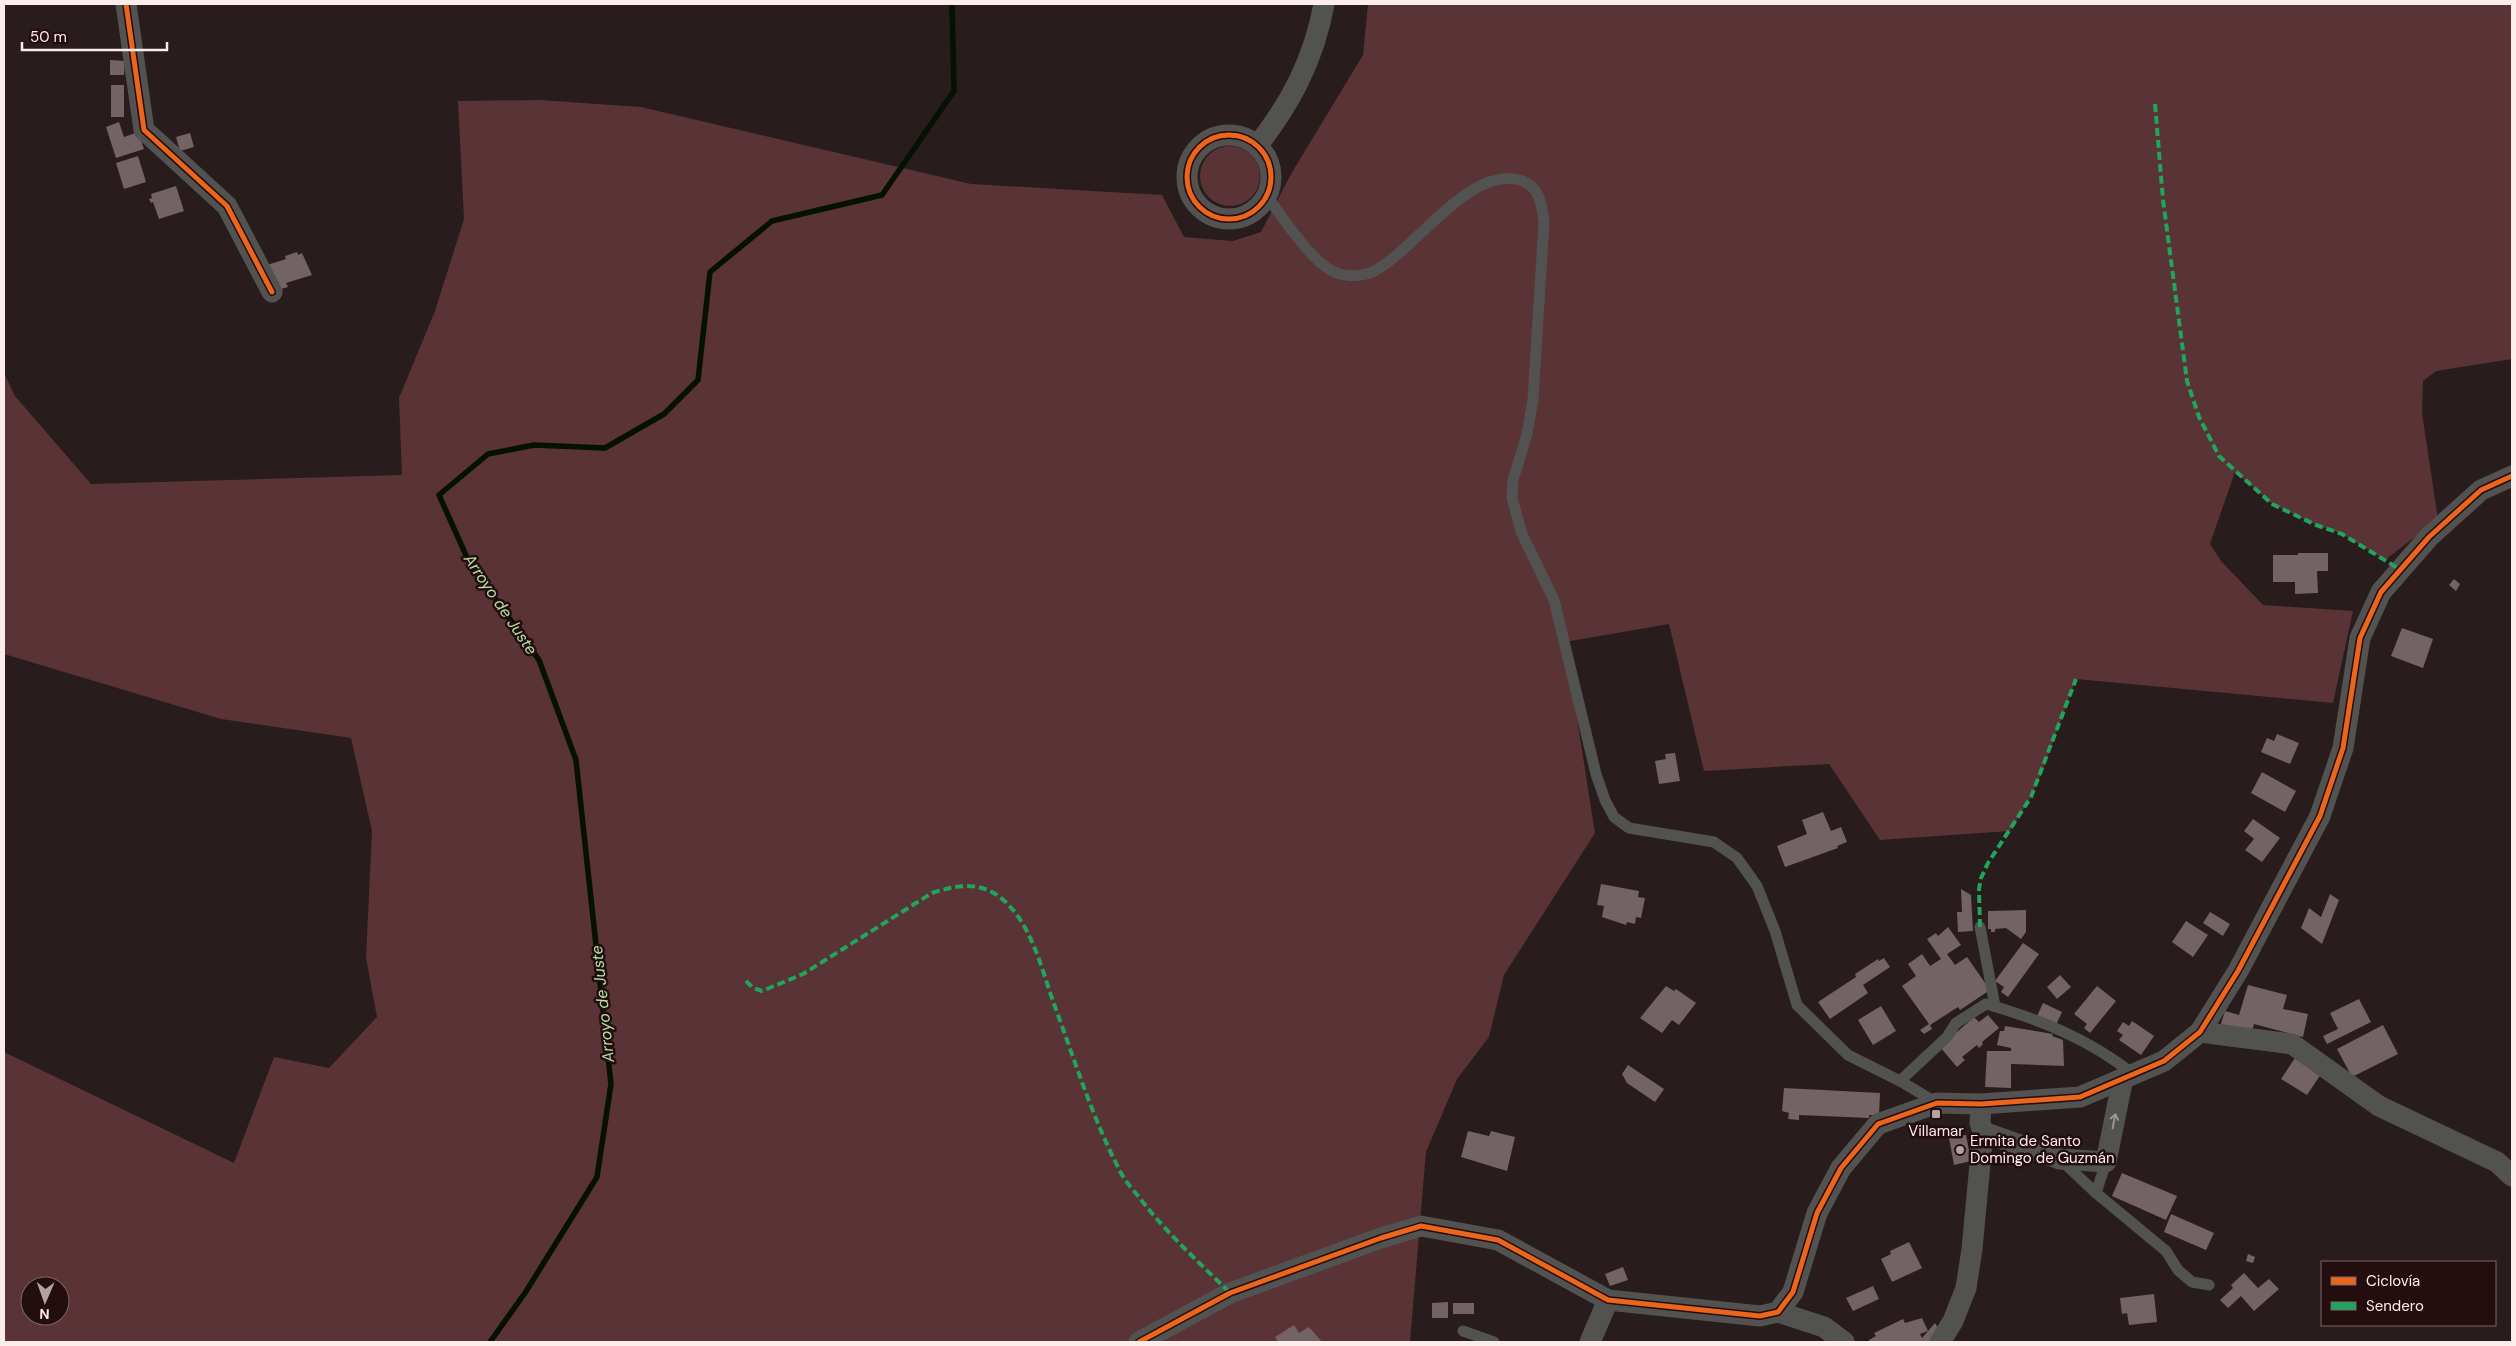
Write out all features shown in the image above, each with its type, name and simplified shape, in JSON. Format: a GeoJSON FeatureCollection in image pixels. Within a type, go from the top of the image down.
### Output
{"type":"FeatureCollection","features":[{"type":"Feature","properties":{"kind":"street"},"geometry":{"type":"LineString","coordinates":[[126,4],[144,130],[227,206],[272,292]]}},
{"type":"Feature","properties":{"kind":"street"},"geometry":{"type":"LineString","coordinates":[[1257,146],[1286,108],[1304,73],[1317,37],[1324,4]]}},
{"type":"Feature","properties":{"kind":"street"},"geometry":{"type":"LineString","coordinates":[[1232,135],[1250,140],[1263,152],[1271,168],[1271,183],[1267,196],[1258,208],[1242,218],[1223,219],[1212,216],[1200,208],[1190,192],[1187,174],[1194,154],[1209,140],[1232,135]]}},
{"type":"Feature","properties":{"kind":"street"},"geometry":{"type":"LineString","coordinates":[[1778,1312],[1793,1292],[1817,1213],[1841,1168],[1878,1124],[1937,1103],[1981,1104],[2080,1097],[2164,1061],[2200,1032],[2238,971],[2320,816],[2343,748],[2360,638],[2381,592],[2429,538],[2481,490],[2512,476]]}},
{"type":"Feature","properties":{"kind":"street"},"geometry":{"type":"LineString","coordinates":[[2200,1032],[2292,1044],[2379,1106],[2497,1162],[2512,1176]]}},
{"type":"Feature","properties":{"kind":"street"},"geometry":{"type":"LineString","coordinates":[[1983,1132],[2060,1159],[2106,1162],[2128,1076]]}},
{"type":"Feature","properties":{"kind":"street"},"geometry":{"type":"LineString","coordinates":[[1940,1342],[1953,1321],[1966,1288],[1972,1249],[1983,1132],[1980,1123],[1981,1104]]}},
{"type":"Feature","properties":{"kind":"street"},"geometry":{"type":"LineString","coordinates":[[1139,1342],[1230,1293],[1381,1238],[1421,1226],[1498,1240],[1608,1300],[1760,1316],[1778,1312],[1824,1326],[1844,1342]]}},
{"type":"Feature","properties":{"kind":"street"},"geometry":{"type":"LineString","coordinates":[[1590,1342],[1608,1300]]}},
{"type":"Feature","properties":{"kind":"lane"},"geometry":{"type":"LineString","coordinates":[[1267,196],[1318,260],[1338,274],[1358,276],[1375,271],[1390,261],[1470,191],[1486,183],[1508,177],[1526,181],[1537,191],[1543,208],[1544,222],[1533,399],[1527,434],[1513,480],[1512,498],[1522,534],[1554,600],[1596,774],[1605,800],[1614,816],[1628,828],[1714,842],[1737,858],[1757,886],[1775,931],[1797,1004],[1848,1054],[1937,1103]]}},
{"type":"Feature","properties":{"kind":"lane"},"geometry":{"type":"LineString","coordinates":[[1980,927],[1995,1006]]}},
{"type":"Feature","properties":{"kind":"lane"},"geometry":{"type":"LineString","coordinates":[[1900,1081],[1947,1037],[1956,1023],[1986,1004],[2055,1026],[2120,1063],[2128,1076]]}},
{"type":"Feature","properties":{"kind":"lane"},"geometry":{"type":"LineString","coordinates":[[2060,1159],[2096,1193],[2166,1251],[2178,1270],[2192,1282],[2209,1285]]}},
{"type":"Feature","properties":{"kind":"lane"},"geometry":{"type":"LineString","coordinates":[[2096,1193],[2106,1162]]}},
{"type":"Feature","properties":{"kind":"lane"},"geometry":{"type":"LineString","coordinates":[[1463,1331],[1494,1342]]}},
{"type":"Feature","properties":{"kind":"shaded area"},"geometry":{"type":"Polygon","coordinates":[[[1368,4],[2512,4],[2512,359],[2436,371],[2423,381],[2422,413],[2438,519],[2385,560],[2342,534],[2316,525],[2272,504],[2235,472],[2210,544],[2221,561],[2263,605],[2353,611],[2333,703],[2076,679],[2042,772],[2031,797],[2010,831],[1880,840],[1829,764],[1704,771],[1669,624],[1565,642],[1595,833],[1504,975],[1489,1037],[1457,1079],[1426,1152],[1410,1342],[4,1342],[4,1052],[234,1163],[274,1057],[329,1068],[377,1017],[366,958],[372,831],[351,738],[221,719],[4,654],[4,373],[15,396],[91,484],[402,475],[399,398],[435,311],[464,219],[458,101],[539,100],[641,107],[971,184],[1162,195],[1184,237],[1233,241],[1261,232],[1291,174],[1363,55],[1368,4]]]}},
{"type":"Feature","properties":{"kind":"shaded area"},"geometry":{"type":"Polygon","coordinates":[[[1224,146],[1236,146],[1247,151],[1255,159],[1260,170],[1258,188],[1247,201],[1236,206],[1224,206],[1213,201],[1205,193],[1200,182],[1200,170],[1205,159],[1213,151],[1224,146]]]}},
{"type":"Feature","properties":{"kind":"building"},"geometry":{"type":"Polygon","coordinates":[[[110,60],[125,61],[124,75],[110,75],[110,60]]]}},
{"type":"Feature","properties":{"kind":"building"},"geometry":{"type":"Polygon","coordinates":[[[111,85],[124,85],[124,117],[111,117],[111,85]]]}},
{"type":"Feature","properties":{"kind":"building"},"geometry":{"type":"Polygon","coordinates":[[[119,122],[124,137],[138,132],[144,149],[116,158],[106,127],[119,122]]]}},
{"type":"Feature","properties":{"kind":"building"},"geometry":{"type":"Polygon","coordinates":[[[190,133],[194,147],[180,151],[176,137],[190,133]]]}},
{"type":"Feature","properties":{"kind":"building"},"geometry":{"type":"Polygon","coordinates":[[[138,156],[146,182],[124,189],[116,163],[138,156]]]}},
{"type":"Feature","properties":{"kind":"building"},"geometry":{"type":"Polygon","coordinates":[[[176,186],[184,211],[159,219],[153,202],[151,203],[149,199],[152,198],[151,194],[176,186]]]}},
{"type":"Feature","properties":{"kind":"building"},"geometry":{"type":"Polygon","coordinates":[[[297,252],[298,255],[302,253],[312,275],[286,283],[288,287],[281,289],[278,281],[273,283],[267,265],[286,259],[285,256],[297,252]]]}},
{"type":"Feature","properties":{"kind":"building"},"geometry":{"type":"Polygon","coordinates":[[[2298,553],[2328,553],[2328,571],[2317,571],[2318,593],[2295,594],[2295,582],[2273,582],[2273,555],[2298,555],[2298,553]]]}},
{"type":"Feature","properties":{"kind":"building"},"geometry":{"type":"Polygon","coordinates":[[[2454,579],[2460,584],[2456,591],[2449,585],[2454,579]]]}},
{"type":"Feature","properties":{"kind":"building"},"geometry":{"type":"Polygon","coordinates":[[[2402,628],[2433,639],[2423,668],[2391,656],[2402,628]]]}},
{"type":"Feature","properties":{"kind":"building"},"geometry":{"type":"Polygon","coordinates":[[[2277,734],[2299,743],[2290,764],[2261,752],[2267,738],[2274,741],[2277,734]]]}},
{"type":"Feature","properties":{"kind":"building"},"geometry":{"type":"Polygon","coordinates":[[[1675,753],[1680,781],[1659,784],[1655,761],[1666,759],[1665,754],[1675,753]]]}},
{"type":"Feature","properties":{"kind":"building"},"geometry":{"type":"Polygon","coordinates":[[[2262,772],[2296,791],[2285,812],[2251,793],[2262,772]]]}},
{"type":"Feature","properties":{"kind":"building"},"geometry":{"type":"Polygon","coordinates":[[[1823,812],[1831,831],[1841,827],[1847,842],[1837,846],[1838,848],[1785,867],[1777,846],[1807,834],[1802,820],[1823,812]]]}},
{"type":"Feature","properties":{"kind":"building"},"geometry":{"type":"Polygon","coordinates":[[[2253,819],[2280,838],[2262,862],[2245,850],[2254,839],[2244,831],[2253,819]]]}},
{"type":"Feature","properties":{"kind":"building"},"geometry":{"type":"Polygon","coordinates":[[[1601,884],[1639,891],[1638,897],[1645,898],[1641,918],[1636,917],[1635,924],[1627,922],[1626,925],[1602,917],[1604,906],[1597,905],[1601,884]]]}},
{"type":"Feature","properties":{"kind":"building"},"geometry":{"type":"Polygon","coordinates":[[[1961,889],[1971,895],[1973,931],[1958,932],[1957,912],[1962,912],[1961,889]]]}},
{"type":"Feature","properties":{"kind":"building"},"geometry":{"type":"Polygon","coordinates":[[[2330,894],[2339,900],[2322,944],[2301,928],[2309,908],[2321,917],[2330,894]]]}},
{"type":"Feature","properties":{"kind":"building"},"geometry":{"type":"Polygon","coordinates":[[[2026,910],[2026,932],[2021,939],[2006,928],[1995,929],[1995,932],[1991,932],[1991,929],[1988,929],[1988,911],[2026,910]]]}},
{"type":"Feature","properties":{"kind":"building"},"geometry":{"type":"Polygon","coordinates":[[[2210,912],[2230,924],[2223,936],[2203,923],[2210,912]]]}},
{"type":"Feature","properties":{"kind":"building"},"geometry":{"type":"Polygon","coordinates":[[[2186,921],[2208,935],[2193,957],[2172,942],[2186,921]]]}},
{"type":"Feature","properties":{"kind":"building"},"geometry":{"type":"Polygon","coordinates":[[[1948,927],[1961,945],[1947,954],[1955,965],[1967,957],[1990,990],[1960,1010],[1958,1007],[1930,1025],[1932,1029],[1924,1034],[1920,1030],[1929,1024],[1902,986],[1916,976],[1908,964],[1922,954],[1930,966],[1941,959],[1927,939],[1936,933],[1938,936],[1948,927]]]}},
{"type":"Feature","properties":{"kind":"building"},"geometry":{"type":"Polygon","coordinates":[[[2023,943],[2039,954],[2008,997],[2001,992],[2004,987],[1995,981],[2023,943]]]}},
{"type":"Feature","properties":{"kind":"building"},"geometry":{"type":"Polygon","coordinates":[[[1884,958],[1890,967],[1863,985],[1868,993],[1830,1019],[1818,1002],[1856,977],[1855,974],[1878,959],[1879,961],[1884,958]]]}},
{"type":"Feature","properties":{"kind":"building"},"geometry":{"type":"Polygon","coordinates":[[[2060,975],[2071,987],[2057,999],[2047,987],[2060,975]]]}},
{"type":"Feature","properties":{"kind":"building"},"geometry":{"type":"Polygon","coordinates":[[[2248,985],[2287,995],[2283,1009],[2308,1014],[2303,1037],[2254,1024],[2251,1035],[2220,1027],[2225,1011],[2239,1015],[2248,985]]]}},
{"type":"Feature","properties":{"kind":"building"},"geometry":{"type":"Polygon","coordinates":[[[1666,986],[1674,991],[1676,989],[1696,1003],[1679,1025],[1672,1020],[1662,1033],[1640,1018],[1666,986]]]}},
{"type":"Feature","properties":{"kind":"building"},"geometry":{"type":"Polygon","coordinates":[[[2097,986],[2116,1001],[2090,1033],[2084,1028],[2087,1024],[2074,1014],[2097,986]]]}},
{"type":"Feature","properties":{"kind":"building"},"geometry":{"type":"Polygon","coordinates":[[[2359,999],[2371,1022],[2327,1044],[2323,1036],[2338,1029],[2330,1013],[2359,999]]]}},
{"type":"Feature","properties":{"kind":"building"},"geometry":{"type":"Polygon","coordinates":[[[2043,1003],[2062,1012],[2056,1025],[2037,1016],[2043,1003]]]}},
{"type":"Feature","properties":{"kind":"building"},"geometry":{"type":"Polygon","coordinates":[[[1881,1006],[1896,1031],[1873,1045],[1858,1020],[1881,1006]]]}},
{"type":"Feature","properties":{"kind":"building"},"geometry":{"type":"Polygon","coordinates":[[[1988,1015],[1999,1028],[1982,1042],[1983,1044],[1979,1048],[1977,1045],[1962,1057],[1965,1060],[1957,1067],[1940,1047],[1974,1017],[1979,1022],[1988,1015]]]}},
{"type":"Feature","properties":{"kind":"building"},"geometry":{"type":"Polygon","coordinates":[[[2132,1021],[2154,1036],[2141,1055],[2119,1040],[2123,1035],[2117,1031],[2123,1022],[2129,1026],[2132,1021]]]}},
{"type":"Feature","properties":{"kind":"building"},"geometry":{"type":"Polygon","coordinates":[[[2383,1025],[2398,1054],[2352,1077],[2337,1049],[2383,1025]]]}},
{"type":"Feature","properties":{"kind":"building"},"geometry":{"type":"Polygon","coordinates":[[[2005,1026],[2053,1034],[2052,1036],[2063,1040],[2064,1066],[2011,1064],[2011,1088],[1985,1087],[1987,1051],[2011,1051],[2011,1048],[1997,1045],[2000,1031],[2004,1031],[2005,1026]]]}},
{"type":"Feature","properties":{"kind":"building"},"geometry":{"type":"Polygon","coordinates":[[[2295,1058],[2321,1074],[2307,1095],[2281,1079],[2295,1058]]]}},
{"type":"Feature","properties":{"kind":"building"},"geometry":{"type":"Polygon","coordinates":[[[1628,1065],[1664,1089],[1655,1102],[1627,1083],[1622,1074],[1628,1065]]]}},
{"type":"Feature","properties":{"kind":"building"},"geometry":{"type":"Polygon","coordinates":[[[1784,1088],[1880,1093],[1879,1115],[1869,1115],[1869,1118],[1799,1115],[1799,1120],[1788,1119],[1789,1113],[1782,1111],[1784,1088]]]}},
{"type":"Feature","properties":{"kind":"building"},"geometry":{"type":"Polygon","coordinates":[[[1468,1131],[1489,1136],[1491,1131],[1515,1137],[1507,1171],[1461,1157],[1468,1131]]]}},
{"type":"Feature","properties":{"kind":"building","name":"Ermita de Santo Domingo de Guzmán"},"geometry":{"type":"Polygon","coordinates":[[[1966,1135],[1971,1161],[1954,1165],[1949,1138],[1966,1135]]]}},
{"type":"Feature","properties":{"kind":"building"},"geometry":{"type":"Polygon","coordinates":[[[2122,1173],[2177,1196],[2166,1220],[2112,1196],[2122,1173]]]}},
{"type":"Feature","properties":{"kind":"building"},"geometry":{"type":"Polygon","coordinates":[[[2171,1214],[2214,1233],[2206,1250],[2164,1232],[2171,1214]]]}},
{"type":"Feature","properties":{"kind":"building"},"geometry":{"type":"Polygon","coordinates":[[[1909,1242],[1922,1268],[1892,1282],[1881,1259],[1891,1254],[1890,1251],[1909,1242]]]}},
{"type":"Feature","properties":{"kind":"building"},"geometry":{"type":"Polygon","coordinates":[[[2248,1254],[2255,1257],[2253,1263],[2246,1261],[2248,1254]]]}},
{"type":"Feature","properties":{"kind":"building"},"geometry":{"type":"Polygon","coordinates":[[[1623,1267],[1628,1280],[1610,1286],[1605,1274],[1623,1267]]]}},
{"type":"Feature","properties":{"kind":"building"},"geometry":{"type":"Polygon","coordinates":[[[2244,1273],[2258,1288],[2269,1279],[2279,1289],[2254,1311],[2241,1296],[2228,1308],[2220,1300],[2233,1288],[2231,1285],[2244,1273]]]}},
{"type":"Feature","properties":{"kind":"building"},"geometry":{"type":"Polygon","coordinates":[[[1873,1286],[1879,1299],[1853,1311],[1846,1298],[1873,1286]]]}},
{"type":"Feature","properties":{"kind":"building"},"geometry":{"type":"Polygon","coordinates":[[[2154,1294],[2157,1322],[2129,1325],[2127,1313],[2122,1314],[2120,1298],[2154,1294]]]}},
{"type":"Feature","properties":{"kind":"building"},"geometry":{"type":"Polygon","coordinates":[[[1448,1302],[1448,1318],[1432,1318],[1432,1303],[1448,1302]]]}},
{"type":"Feature","properties":{"kind":"building"},"geometry":{"type":"Polygon","coordinates":[[[1453,1303],[1474,1303],[1474,1314],[1453,1314],[1453,1303]]]}},
{"type":"Feature","properties":{"kind":"building"},"geometry":{"type":"Polygon","coordinates":[[[1922,1318],[1928,1331],[1920,1334],[1922,1338],[1935,1323],[1940,1331],[1932,1342],[1869,1342],[1869,1340],[1876,1336],[1874,1333],[1903,1319],[1905,1323],[1922,1318]]]}},
{"type":"Feature","properties":{"kind":"building"},"geometry":{"type":"Polygon","coordinates":[[[1294,1325],[1299,1333],[1309,1327],[1322,1342],[1278,1342],[1275,1337],[1294,1325]]]}},
{"type":"Feature","properties":{"kind":"waterway","name":"Arroyo de Juste"},"geometry":{"type":"LineString","coordinates":[[490,1342],[525,1293],[597,1177],[611,1084],[576,760],[539,660],[469,562],[439,495],[488,454],[534,445],[605,448],[664,414],[698,380],[710,272],[772,221],[882,195],[954,91],[952,4]]}},
{"type":"Feature","properties":{"kind":"marked path"},"geometry":{"type":"LineString","coordinates":[[2155,104],[2163,200],[2187,381],[2199,417],[2219,456],[2272,504],[2316,525],[2342,534],[2401,570]]}},
{"type":"Feature","properties":{"kind":"marked path"},"geometry":{"type":"LineString","coordinates":[[1980,927],[1979,889],[1981,878],[1988,863],[2031,797],[2076,679]]}},
{"type":"Feature","properties":{"kind":"marked path"},"geometry":{"type":"LineString","coordinates":[[746,981],[753,988],[762,991],[803,974],[932,893],[948,888],[973,886],[997,895],[1009,905],[1027,931],[1093,1111],[1121,1173],[1160,1223],[1230,1293]]}},
{"type":"Feature","properties":{"kind":"cycle path"},"geometry":{"type":"LineString","coordinates":[[126,4],[144,130],[227,206],[272,292]]}},
{"type":"Feature","properties":{"kind":"cycle path"},"geometry":{"type":"LineString","coordinates":[[1229,135],[1245,138],[1259,147],[1268,161],[1271,177],[1268,193],[1259,207],[1245,216],[1229,219],[1213,216],[1199,207],[1190,193],[1187,177],[1190,161],[1199,147],[1213,138],[1229,135]]}},
{"type":"Feature","properties":{"kind":"cycle path"},"geometry":{"type":"LineString","coordinates":[[1139,1342],[1230,1293],[1381,1238],[1421,1226],[1498,1240],[1608,1300],[1760,1316],[1778,1312],[1793,1292],[1817,1213],[1841,1168],[1878,1124],[1937,1103],[1981,1104],[2080,1097],[2164,1061],[2200,1032],[2238,971],[2320,816],[2343,748],[2360,638],[2381,592],[2429,537],[2481,490],[2512,476]]}},
{"type":"Feature","properties":{"kind":"place","name":"Villamar"},"geometry":{"type":"Point","coordinates":[1936,1114]}},
{"type":"Feature","properties":{"kind":"place","name":"Ermita de Santo Domingo de Guzmán"},"geometry":{"type":"Point","coordinates":[1960,1150]}}]}
